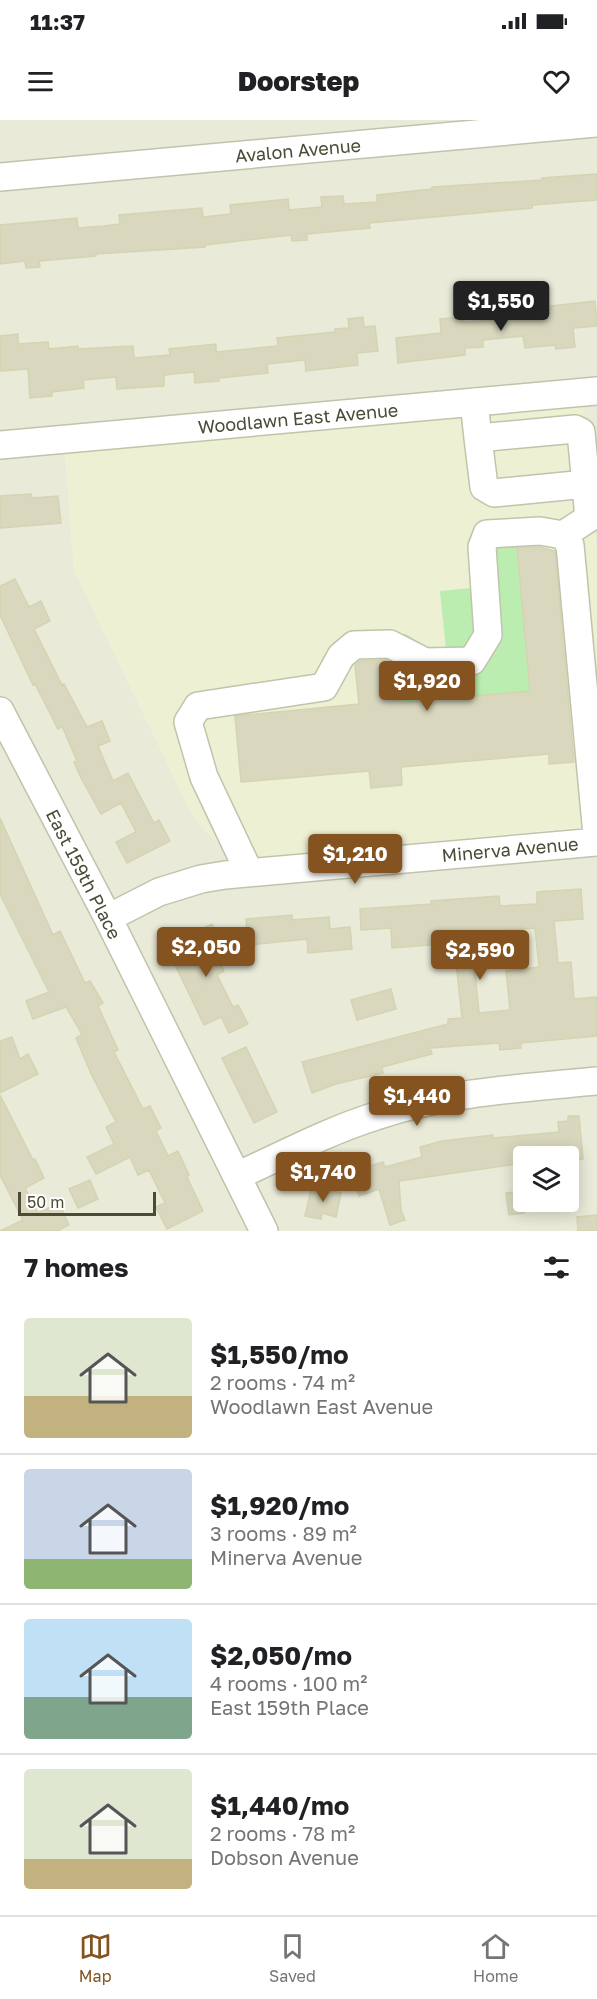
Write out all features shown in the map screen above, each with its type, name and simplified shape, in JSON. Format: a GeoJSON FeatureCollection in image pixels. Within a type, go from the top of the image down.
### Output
{"type":"FeatureCollection","features":[{"type":"Feature","properties":{"kind":"street","name":"Avalon Avenue"},"geometry":{"type":"LineString","coordinates":[[0,177],[597,123]]}},
{"type":"Feature","properties":{"kind":"street","name":"Woodlawn East Avenue"},"geometry":{"type":"LineString","coordinates":[[0,445],[597,391]]}},
{"type":"Feature","properties":{"kind":"street"},"geometry":{"type":"LineString","coordinates":[[564,394],[568,430]]}},
{"type":"Feature","properties":{"kind":"street"},"geometry":{"type":"LineString","coordinates":[[474,402],[484,487],[494,493],[586,484]]}},
{"type":"Feature","properties":{"kind":"street"},"geometry":{"type":"LineString","coordinates":[[478,438],[575,429],[581,432],[589,518],[567,540]]}},
{"type":"Feature","properties":{"kind":"street"},"geometry":{"type":"LineString","coordinates":[[249,872],[204,777],[188,722],[198,706],[324,687],[341,656],[354,645],[390,644],[425,662],[472,661],[488,635],[482,547],[488,534],[540,531],[567,540]]}},
{"type":"Feature","properties":{"kind":"street"},"geometry":{"type":"LineString","coordinates":[[567,540],[597,835]]}},
{"type":"Feature","properties":{"kind":"street","name":"East 159th Place"},"geometry":{"type":"LineString","coordinates":[[0,711],[108,918],[264,1231]]}},
{"type":"Feature","properties":{"kind":"street","name":"Minerva Avenue"},"geometry":{"type":"LineString","coordinates":[[108,918],[159,892],[201,879],[249,872],[597,842]]}},
{"type":"Feature","properties":{"kind":"street"},"geometry":{"type":"LineString","coordinates":[[237,1176],[338,1130],[409,1106],[489,1091],[597,1081]]}},
{"type":"Feature","properties":{"kind":"shaded area"},"geometry":{"type":"Polygon","coordinates":[[[0,120],[597,120],[597,552],[581,378],[63,425],[74,570],[194,818],[259,887],[597,854],[597,1231],[0,1231],[0,120]]]}},
{"type":"Feature","properties":{"kind":"shaded area"},"geometry":{"type":"Polygon","coordinates":[[[584,407],[597,552],[597,826],[233,860],[194,818],[74,570],[65,451],[584,407]]]}},
{"type":"Feature","properties":{"kind":"green space"},"geometry":{"type":"Polygon","coordinates":[[[517,543],[530,691],[400,703],[394,634],[406,634],[426,646],[446,650],[440,591],[492,586],[489,545],[517,543]]]}},
{"type":"Feature","properties":{"kind":"building"},"geometry":{"type":"Polygon","coordinates":[[[597,174],[597,200],[369,223],[370,228],[307,234],[307,240],[292,241],[291,235],[205,245],[205,247],[96,254],[96,256],[39,261],[40,267],[26,268],[25,261],[0,264],[0,225],[77,218],[78,228],[104,226],[120,224],[119,215],[202,208],[203,217],[231,214],[230,205],[288,199],[289,210],[322,207],[321,197],[343,196],[344,204],[377,202],[377,195],[432,189],[432,187],[597,174]]]}},
{"type":"Feature","properties":{"kind":"building"},"geometry":{"type":"Polygon","coordinates":[[[595,301],[597,326],[573,328],[575,347],[556,349],[555,345],[525,348],[523,336],[483,340],[483,347],[465,348],[465,355],[398,363],[396,338],[441,333],[440,319],[463,317],[463,322],[498,320],[497,315],[595,301]]]}},
{"type":"Feature","properties":{"kind":"building"},"geometry":{"type":"Polygon","coordinates":[[[363,317],[364,327],[375,326],[378,351],[357,353],[358,365],[306,371],[305,360],[267,364],[268,373],[219,378],[219,381],[195,383],[194,372],[164,375],[164,386],[117,389],[116,377],[83,380],[84,388],[52,392],[52,396],[30,398],[28,369],[0,371],[0,336],[18,334],[18,344],[48,342],[49,349],[78,346],[78,349],[133,346],[134,358],[170,355],[169,349],[216,344],[216,352],[278,346],[277,338],[335,332],[335,329],[349,328],[348,319],[363,317]]]}},
{"type":"Feature","properties":{"kind":"building"},"geometry":{"type":"Polygon","coordinates":[[[31,494],[32,498],[58,496],[61,523],[0,528],[0,496],[31,494]]]}},
{"type":"Feature","properties":{"kind":"building"},"geometry":{"type":"Polygon","coordinates":[[[539,547],[555,551],[574,762],[549,764],[549,754],[401,767],[402,785],[371,788],[369,771],[241,782],[235,716],[359,704],[355,665],[360,661],[386,660],[396,665],[400,703],[530,691],[517,548],[539,547]]]}},
{"type":"Feature","properties":{"kind":"building"},"geometry":{"type":"Polygon","coordinates":[[[15,579],[29,607],[41,601],[50,621],[34,629],[62,685],[64,684],[87,727],[102,721],[110,741],[98,746],[113,781],[128,773],[154,823],[159,820],[170,841],[127,863],[116,842],[136,832],[121,803],[101,814],[81,778],[74,762],[77,761],[62,726],[58,729],[35,684],[33,685],[0,615],[0,586],[15,579]]]}},
{"type":"Feature","properties":{"kind":"building"},"geometry":{"type":"Polygon","coordinates":[[[0,818],[53,935],[60,931],[85,983],[90,981],[103,1003],[98,1006],[118,1050],[114,1052],[143,1109],[150,1106],[161,1128],[156,1131],[168,1156],[178,1151],[189,1175],[187,1177],[203,1211],[167,1229],[156,1207],[165,1203],[149,1170],[138,1175],[130,1157],[96,1174],[87,1157],[114,1144],[106,1127],[116,1122],[92,1076],[76,1038],[82,1034],[66,1007],[33,1019],[26,1001],[49,992],[0,894],[0,818]]]}},
{"type":"Feature","properties":{"kind":"building"},"geometry":{"type":"Polygon","coordinates":[[[581,889],[583,919],[554,921],[558,963],[571,962],[574,999],[597,997],[597,1036],[521,1043],[521,1048],[500,1050],[499,1043],[430,1048],[432,1054],[382,1067],[383,1073],[336,1084],[312,1093],[302,1062],[448,1024],[448,1019],[462,1018],[454,943],[392,948],[391,928],[361,930],[360,909],[499,896],[500,906],[537,904],[537,892],[581,889]],[[535,928],[471,933],[479,1013],[510,1010],[506,971],[539,967],[535,928]]]}},
{"type":"Feature","properties":{"kind":"building"},"geometry":{"type":"Polygon","coordinates":[[[292,915],[292,920],[329,917],[330,929],[350,927],[352,949],[308,953],[307,939],[248,945],[246,919],[292,915]]]}},
{"type":"Feature","properties":{"kind":"building"},"geometry":{"type":"Polygon","coordinates":[[[212,924],[224,949],[215,953],[224,971],[217,975],[233,1007],[238,1005],[248,1024],[229,1033],[221,1017],[204,1025],[169,952],[185,944],[182,938],[212,924]]]}},
{"type":"Feature","properties":{"kind":"building"},"geometry":{"type":"Polygon","coordinates":[[[391,989],[396,1009],[357,1020],[351,1000],[391,989]]]}},
{"type":"Feature","properties":{"kind":"building"},"geometry":{"type":"Polygon","coordinates":[[[12,1037],[20,1059],[28,1054],[38,1074],[0,1093],[0,1041],[12,1037]]]}},
{"type":"Feature","properties":{"kind":"building"},"geometry":{"type":"Polygon","coordinates":[[[246,1047],[277,1112],[254,1123],[222,1058],[246,1047]]]}},
{"type":"Feature","properties":{"kind":"building"},"geometry":{"type":"Polygon","coordinates":[[[0,1095],[44,1178],[25,1188],[38,1213],[59,1203],[69,1225],[57,1231],[0,1231],[23,1220],[0,1175],[0,1095]]]}},
{"type":"Feature","properties":{"kind":"building"},"geometry":{"type":"Polygon","coordinates":[[[568,1116],[579,1116],[583,1159],[579,1159],[579,1146],[513,1146],[513,1165],[399,1181],[401,1210],[405,1220],[390,1225],[379,1189],[359,1196],[352,1172],[383,1162],[385,1167],[422,1157],[420,1147],[442,1141],[493,1135],[493,1138],[559,1132],[558,1122],[568,1121],[568,1116]]]}},
{"type":"Feature","properties":{"kind":"building"},"geometry":{"type":"Polygon","coordinates":[[[90,1180],[98,1199],[78,1208],[69,1189],[90,1180]]]}},
{"type":"Feature","properties":{"kind":"building"},"geometry":{"type":"Polygon","coordinates":[[[312,1186],[341,1193],[336,1217],[322,1213],[321,1219],[305,1216],[312,1186]]]}},
{"type":"Feature","properties":{"kind":"building"},"geometry":{"type":"Polygon","coordinates":[[[513,1192],[513,1212],[524,1213],[509,1215],[506,1193],[513,1192]]]}},
{"type":"Feature","properties":{"kind":"building"},"geometry":{"type":"Polygon","coordinates":[[[597,1215],[597,1231],[578,1231],[577,1217],[597,1215]]]}}]}
